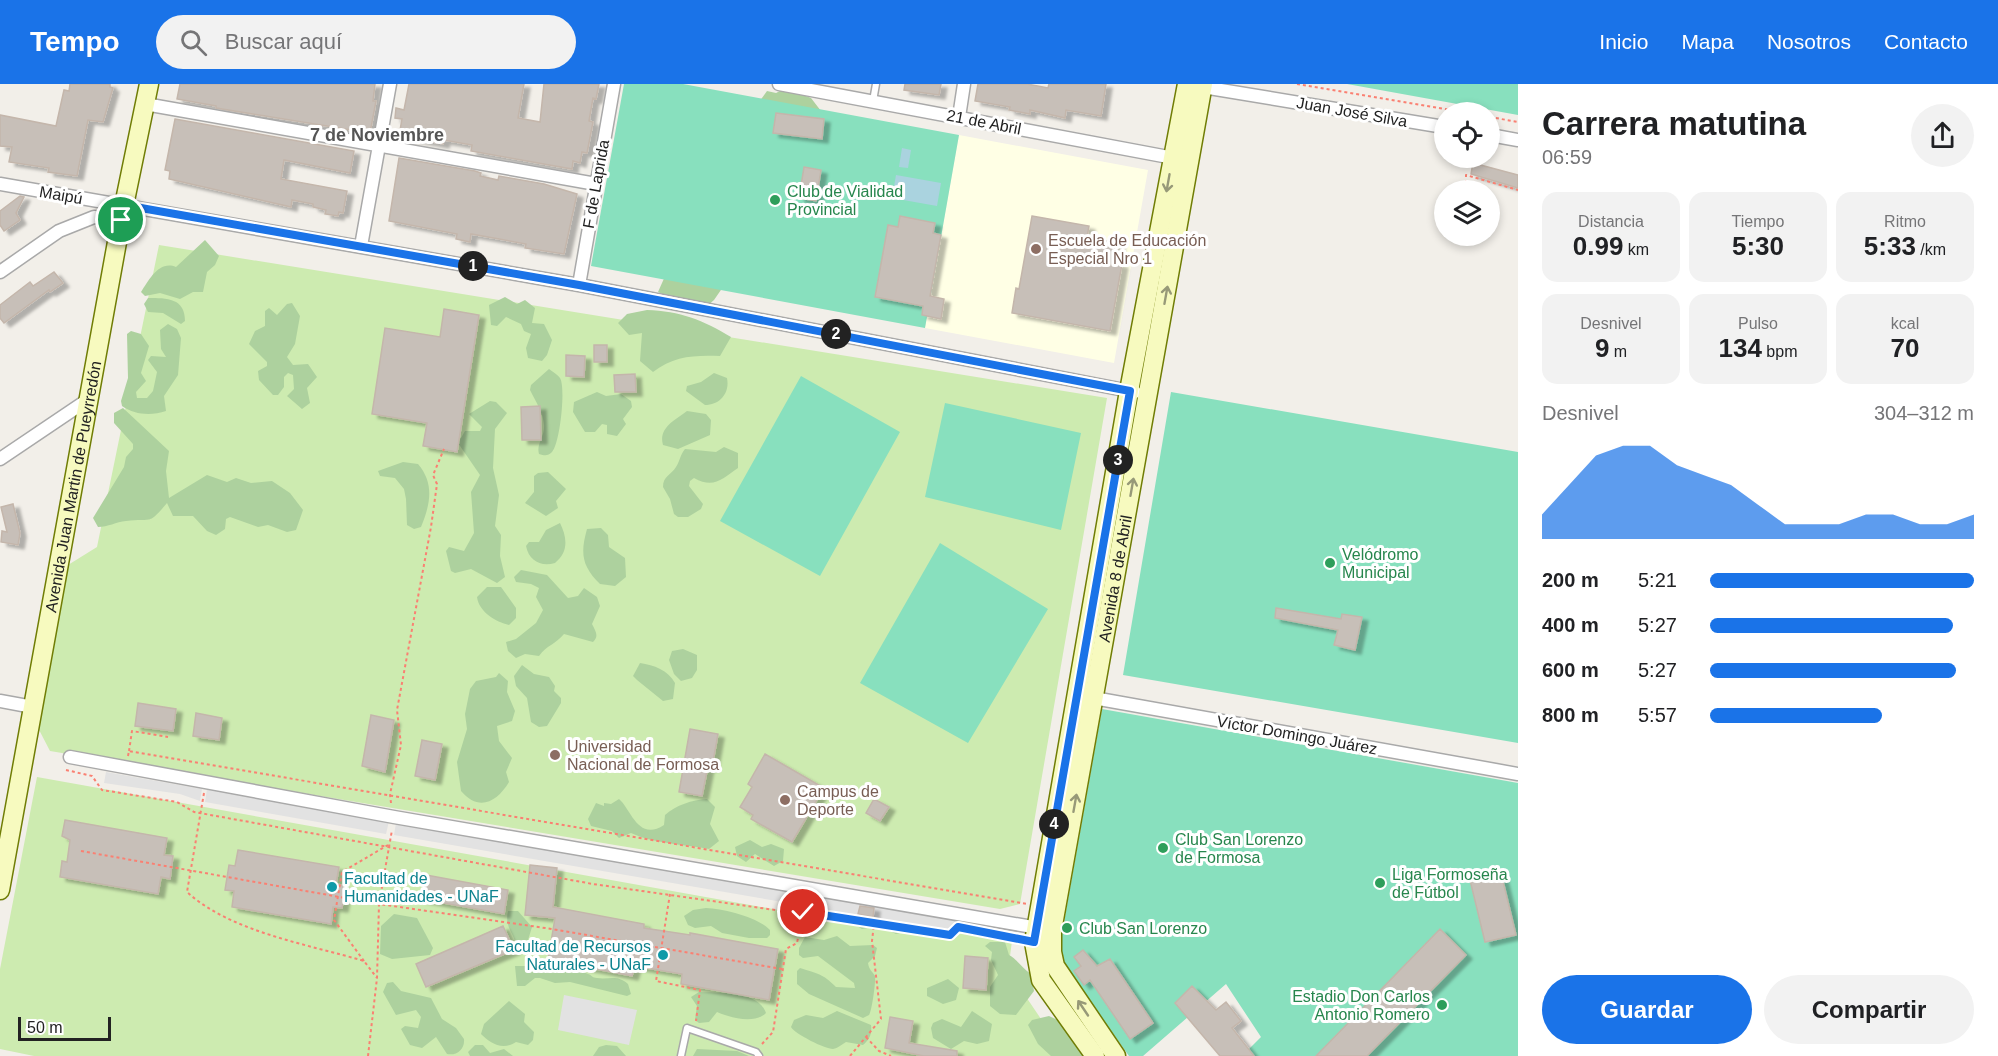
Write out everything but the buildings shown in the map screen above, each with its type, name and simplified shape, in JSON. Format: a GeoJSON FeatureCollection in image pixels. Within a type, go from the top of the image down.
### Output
{"type":"FeatureCollection","features":[{"type":"Feature","properties":{"kind":"main road","name":"Avenida Juan Martin de Pueyrredón"},"geometry":{"type":"LineString","coordinates":[[0,890],[123,213],[149,84]]}},
{"type":"Feature","properties":{"kind":"main road","name":"Avenida 8 de Abril"},"geometry":{"type":"LineString","coordinates":[[1116,1056],[1055,966],[1052,952],[1041,933],[1085,696],[1130,391],[1181,160],[1195,85]]}},
{"type":"Feature","properties":{"kind":"main road","name":"Avenida 8 de Abril"},"geometry":{"type":"LineString","coordinates":[[1095,1056],[1041,980],[1040,906],[1148,395],[1181,160]]}},
{"type":"Feature","properties":{"kind":"street"},"geometry":{"type":"LineString","coordinates":[[361,246],[390,84]]}},
{"type":"Feature","properties":{"kind":"street","name":"F de Laprida"},"geometry":{"type":"LineString","coordinates":[[579,285],[614,84]]}},
{"type":"Feature","properties":{"kind":"street","name":"21 de Abril"},"geometry":{"type":"LineString","coordinates":[[779,84],[1181,160]]}},
{"type":"Feature","properties":{"kind":"street"},"geometry":{"type":"LineString","coordinates":[[958,117],[964,84]]}},
{"type":"Feature","properties":{"kind":"street","name":"Juan José Silva"},"geometry":{"type":"LineString","coordinates":[[1195,85],[1434,125]]}},
{"type":"Feature","properties":{"kind":"street"},"geometry":{"type":"LineString","coordinates":[[145,104],[596,184]]}},
{"type":"Feature","properties":{"kind":"street"},"geometry":{"type":"LineString","coordinates":[[1500,137],[1518,140]]}},
{"type":"Feature","properties":{"kind":"street","name":"Maipú"},"geometry":{"type":"LineString","coordinates":[[0,184],[123,213],[361,246],[579,285],[1148,395]]}},
{"type":"Feature","properties":{"kind":"street"},"geometry":{"type":"LineString","coordinates":[[0,272],[59,231],[93,217],[123,213]]}},
{"type":"Feature","properties":{"kind":"street"},"geometry":{"type":"LineString","coordinates":[[0,459],[89,399]]}},
{"type":"Feature","properties":{"kind":"street","name":"Víctor Domingo Juárez"},"geometry":{"type":"LineString","coordinates":[[1085,696],[1518,774]]}},
{"type":"Feature","properties":{"kind":"street"},"geometry":{"type":"LineString","coordinates":[[0,701],[33,707]]}},
{"type":"Feature","properties":{"kind":"street"},"geometry":{"type":"LineString","coordinates":[[70,757],[394,818],[1041,933]]}},
{"type":"Feature","properties":{"kind":"lane"},"geometry":{"type":"LineString","coordinates":[[873,102],[876,84]]}},
{"type":"Feature","properties":{"kind":"lane"},"geometry":{"type":"LineString","coordinates":[[681,1056],[687,1028],[758,1054]]}},
{"type":"Feature","properties":{"kind":"path"},"geometry":{"type":"LineString","coordinates":[[1297,84],[1434,107]]}},
{"type":"Feature","properties":{"kind":"path"},"geometry":{"type":"LineString","coordinates":[[1500,119],[1518,122]]}},
{"type":"Feature","properties":{"kind":"path"},"geometry":{"type":"LineString","coordinates":[[1466,180],[1466,175],[1483,180]]}},
{"type":"Feature","properties":{"kind":"path"},"geometry":{"type":"LineString","coordinates":[[1500,185],[1518,190]]}},
{"type":"Feature","properties":{"kind":"path"},"geometry":{"type":"LineString","coordinates":[[368,1056],[377,978],[379,904],[394,818],[390,794],[401,745],[398,710],[431,527],[437,484],[433,475],[444,450]]}},
{"type":"Feature","properties":{"kind":"path"},"geometry":{"type":"LineString","coordinates":[[125,767],[132,731],[168,736]]}},
{"type":"Feature","properties":{"kind":"path"},"geometry":{"type":"LineString","coordinates":[[129,751],[1040,906]]}},
{"type":"Feature","properties":{"kind":"path"},"geometry":{"type":"LineString","coordinates":[[66,770],[92,776],[102,790],[177,802],[194,812],[389,845],[592,884],[803,912],[950,935],[958,927],[1041,933]]}},
{"type":"Feature","properties":{"kind":"path"},"geometry":{"type":"LineString","coordinates":[[206,783],[187,892],[198,903],[231,922],[364,961]]}},
{"type":"Feature","properties":{"kind":"path"},"geometry":{"type":"LineString","coordinates":[[377,978],[334,920],[342,872],[389,845]]}},
{"type":"Feature","properties":{"kind":"path"},"geometry":{"type":"LineString","coordinates":[[81,851],[337,897],[661,947],[782,969]]}},
{"type":"Feature","properties":{"kind":"path"},"geometry":{"type":"LineString","coordinates":[[670,894],[656,981],[700,990],[694,1029]]}},
{"type":"Feature","properties":{"kind":"path"},"geometry":{"type":"LineString","coordinates":[[758,1054],[773,1032],[786,949],[797,943],[803,912]]}},
{"type":"Feature","properties":{"kind":"path"},"geometry":{"type":"LineString","coordinates":[[850,1056],[881,1019],[872,941],[874,923]]}},
{"type":"Feature","properties":{"kind":"path"},"geometry":{"type":"LineString","coordinates":[[866,1037],[879,1051],[891,1056]]}},
{"type":"Feature","properties":{"kind":"shaded area","name":"Escuela de Educación Especial Nro 1"},"geometry":{"type":"Polygon","coordinates":[[[959,135],[1148,170],[1114,363],[925,328],[959,135]]]}},
{"type":"Feature","properties":{"kind":"shaded area"},"geometry":{"type":"Polygon","coordinates":[[[106,772],[202,789],[200,801],[180,794],[104,783],[106,772]]]}},
{"type":"Feature","properties":{"kind":"shaded area"},"geometry":{"type":"Polygon","coordinates":[[[207,789],[389,821],[386,834],[205,802],[207,789]]]}},
{"type":"Feature","properties":{"kind":"shaded area"},"geometry":{"type":"Polygon","coordinates":[[[396,823],[801,891],[800,905],[394,835],[396,823]]]}},
{"type":"Feature","properties":{"kind":"shaded area"},"geometry":{"type":"Polygon","coordinates":[[[810,892],[964,918],[951,931],[808,908],[810,892]]]}},
{"type":"Feature","properties":{"kind":"shaded area"},"geometry":{"type":"Polygon","coordinates":[[[564,995],[637,1010],[629,1045],[558,1030],[564,995]]]}},
{"type":"Feature","properties":{"kind":"green space","name":"Club de Vialidad Provincial"},"geometry":{"type":"Polygon","coordinates":[[[624,84],[683,84],[959,135],[925,328],[591,266],[624,84]]]}},
{"type":"Feature","properties":{"kind":"green space"},"geometry":{"type":"Polygon","coordinates":[[[1347,84],[1518,84],[1518,115],[1500,112],[1500,102],[1446,102],[1347,84]]]}},
{"type":"Feature","properties":{"kind":"green space"},"geometry":{"type":"Polygon","coordinates":[[[786,88],[811,98],[821,111],[759,102],[767,91],[776,93],[786,88]]]}},
{"type":"Feature","properties":{"kind":"green space"},"geometry":{"type":"Polygon","coordinates":[[[205,240],[219,256],[215,265],[207,272],[203,292],[193,292],[180,299],[160,293],[145,296],[141,292],[155,272],[164,266],[176,267],[205,240]]]}},
{"type":"Feature","properties":{"kind":"green space","name":"Universidad Nacional de Formosa"},"geometry":{"type":"Polygon","coordinates":[[[159,245],[1107,398],[1020,904],[1000,909],[50,751],[36,724],[68,565],[97,547],[159,245]]]}},
{"type":"Feature","properties":{"kind":"green space"},"geometry":{"type":"Polygon","coordinates":[[[666,274],[723,287],[714,300],[700,312],[658,292],[666,274]]]}},
{"type":"Feature","properties":{"kind":"green space"},"geometry":{"type":"Polygon","coordinates":[[[505,297],[517,304],[525,300],[535,308],[532,323],[544,324],[552,340],[547,355],[542,361],[528,358],[526,348],[531,334],[524,331],[521,324],[506,317],[497,326],[491,325],[489,305],[505,297]]]}},
{"type":"Feature","properties":{"kind":"green space"},"geometry":{"type":"Polygon","coordinates":[[[148,298],[174,301],[182,308],[185,321],[181,324],[163,313],[148,312],[144,304],[148,298]]]}},
{"type":"Feature","properties":{"kind":"green space"},"geometry":{"type":"Polygon","coordinates":[[[292,303],[300,316],[295,344],[287,357],[293,365],[308,364],[317,377],[307,388],[310,403],[302,409],[287,396],[294,389],[293,375],[288,373],[284,377],[284,387],[278,395],[273,395],[259,380],[258,371],[267,366],[267,362],[249,344],[255,331],[265,326],[265,311],[269,308],[277,315],[287,304],[292,303]]]}},
{"type":"Feature","properties":{"kind":"green space"},"geometry":{"type":"Polygon","coordinates":[[[647,310],[670,312],[691,318],[731,337],[720,356],[685,358],[669,363],[653,372],[640,361],[642,333],[629,335],[618,323],[627,314],[647,310]]]}},
{"type":"Feature","properties":{"kind":"green space"},"geometry":{"type":"Polygon","coordinates":[[[168,324],[177,329],[181,338],[178,375],[164,396],[166,411],[143,414],[127,409],[122,406],[121,401],[128,378],[127,334],[131,331],[141,334],[149,346],[141,373],[146,381],[136,392],[137,398],[147,398],[153,391],[157,372],[148,360],[151,356],[166,357],[161,349],[160,330],[168,324]]]}},
{"type":"Feature","properties":{"kind":"green space"},"geometry":{"type":"Polygon","coordinates":[[[549,369],[560,378],[562,383],[562,403],[555,447],[551,453],[545,455],[539,454],[538,450],[544,429],[543,420],[530,390],[531,385],[549,369]]]}},
{"type":"Feature","properties":{"kind":"green space"},"geometry":{"type":"Polygon","coordinates":[[[714,373],[727,378],[728,383],[723,397],[715,403],[705,405],[686,391],[687,386],[701,382],[714,373]]]}},
{"type":"Feature","properties":{"kind":"green space"},"geometry":{"type":"Polygon","coordinates":[[[801,376],[900,432],[820,576],[720,521],[801,376]]]}},
{"type":"Feature","properties":{"kind":"green space"},"geometry":{"type":"Polygon","coordinates":[[[597,392],[606,396],[621,394],[631,401],[632,407],[623,419],[626,424],[617,436],[607,434],[607,425],[602,424],[595,432],[585,432],[573,412],[574,402],[597,392]]]}},
{"type":"Feature","properties":{"kind":"green space","name":"Velódromo Municipal"},"geometry":{"type":"Polygon","coordinates":[[[1171,392],[1518,452],[1518,743],[1123,675],[1171,392]]]}},
{"type":"Feature","properties":{"kind":"green space"},"geometry":{"type":"Polygon","coordinates":[[[490,401],[496,402],[507,413],[495,429],[493,468],[499,495],[495,526],[501,535],[500,556],[505,577],[497,583],[471,569],[455,573],[451,571],[446,551],[449,547],[464,551],[474,533],[471,492],[480,475],[458,443],[465,431],[480,431],[482,427],[469,414],[490,401]]]}},
{"type":"Feature","properties":{"kind":"green space"},"geometry":{"type":"Polygon","coordinates":[[[945,403],[1081,433],[1061,530],[925,497],[945,403]]]}},
{"type":"Feature","properties":{"kind":"green space"},"geometry":{"type":"Polygon","coordinates":[[[123,408],[169,451],[166,471],[169,498],[207,475],[227,482],[236,478],[251,483],[272,481],[290,493],[303,510],[296,530],[287,532],[268,525],[258,527],[230,517],[226,519],[225,529],[216,535],[207,531],[193,516],[173,516],[167,503],[149,520],[126,521],[98,527],[93,518],[124,467],[126,457],[133,449],[133,444],[114,423],[114,413],[123,408]]]}},
{"type":"Feature","properties":{"kind":"green space"},"geometry":{"type":"Polygon","coordinates":[[[687,411],[706,414],[711,420],[710,435],[678,449],[663,445],[665,429],[687,411]]]}},
{"type":"Feature","properties":{"kind":"green space"},"geometry":{"type":"Polygon","coordinates":[[[724,447],[738,453],[738,468],[712,483],[694,478],[690,481],[689,486],[703,504],[701,509],[688,517],[678,517],[674,514],[663,483],[676,467],[685,449],[716,452],[724,447]]]}},
{"type":"Feature","properties":{"kind":"green space"},"geometry":{"type":"Polygon","coordinates":[[[403,462],[418,464],[429,487],[424,519],[421,527],[414,529],[407,525],[404,489],[395,478],[380,476],[378,471],[403,462]]]}},
{"type":"Feature","properties":{"kind":"green space"},"geometry":{"type":"Polygon","coordinates":[[[548,472],[566,489],[556,501],[558,508],[546,516],[525,503],[534,492],[534,476],[548,472]]]}},
{"type":"Feature","properties":{"kind":"green space"},"geometry":{"type":"Polygon","coordinates":[[[560,523],[565,539],[565,549],[560,559],[555,563],[536,562],[530,556],[526,546],[529,542],[539,542],[546,530],[560,523]]]}},
{"type":"Feature","properties":{"kind":"green space"},"geometry":{"type":"Polygon","coordinates":[[[601,528],[608,535],[609,547],[625,558],[626,577],[615,586],[600,584],[589,571],[584,559],[587,529],[601,528]]]}},
{"type":"Feature","properties":{"kind":"green space"},"geometry":{"type":"Polygon","coordinates":[[[940,543],[1048,609],[968,743],[860,683],[940,543]]]}},
{"type":"Feature","properties":{"kind":"green space"},"geometry":{"type":"Polygon","coordinates":[[[521,570],[547,575],[568,598],[578,596],[584,588],[597,597],[600,606],[592,624],[596,632],[595,640],[593,642],[564,634],[539,656],[525,654],[516,658],[508,651],[506,642],[516,639],[536,623],[543,610],[536,597],[539,588],[531,584],[516,582],[514,577],[521,570]]]}},
{"type":"Feature","properties":{"kind":"green space"},"geometry":{"type":"Polygon","coordinates":[[[487,587],[501,587],[516,608],[516,618],[509,625],[494,619],[478,602],[477,597],[487,587]]]}},
{"type":"Feature","properties":{"kind":"green space"},"geometry":{"type":"Polygon","coordinates":[[[683,649],[697,655],[697,670],[692,678],[681,681],[674,674],[669,660],[672,651],[683,649]]]}},
{"type":"Feature","properties":{"kind":"green space"},"geometry":{"type":"Polygon","coordinates":[[[640,663],[660,669],[672,678],[675,683],[673,699],[663,701],[633,676],[640,663]]]}},
{"type":"Feature","properties":{"kind":"green space"},"geometry":{"type":"Polygon","coordinates":[[[522,665],[534,674],[549,677],[555,686],[554,691],[561,698],[561,703],[547,726],[539,727],[531,722],[527,698],[516,686],[514,676],[522,665]]]}},
{"type":"Feature","properties":{"kind":"green space"},"geometry":{"type":"Polygon","coordinates":[[[499,673],[508,681],[507,692],[515,711],[512,721],[497,726],[499,741],[512,758],[506,772],[509,782],[499,795],[481,803],[474,801],[461,791],[457,762],[467,729],[465,714],[470,689],[476,681],[496,677],[499,673]]]}},
{"type":"Feature","properties":{"kind":"green space","name":"Liga Formoseña de Fútbol"},"geometry":{"type":"Polygon","coordinates":[[[1102,709],[1518,783],[1518,1056],[1242,1056],[1261,1037],[1226,984],[1143,1056],[1129,1056],[1058,956],[1102,709]]]}},
{"type":"Feature","properties":{"kind":"green space"},"geometry":{"type":"Polygon","coordinates":[[[37,777],[951,941],[962,932],[1013,933],[1009,964],[1014,979],[1066,1056],[34,1056],[0,1049],[0,969],[37,777]]]}},
{"type":"Feature","properties":{"kind":"green space"},"geometry":{"type":"Polygon","coordinates":[[[619,799],[636,822],[648,830],[664,825],[665,815],[669,811],[690,802],[707,799],[715,807],[710,824],[719,841],[709,849],[659,842],[631,833],[619,838],[612,831],[591,826],[588,819],[596,803],[604,806],[604,803],[611,804],[619,799]]]}},
{"type":"Feature","properties":{"kind":"green space"},"geometry":{"type":"Polygon","coordinates":[[[750,840],[762,847],[771,844],[784,849],[783,861],[774,866],[755,854],[746,862],[737,856],[735,847],[750,840]]]}},
{"type":"Feature","properties":{"kind":"green space"},"geometry":{"type":"Polygon","coordinates":[[[706,908],[731,912],[757,921],[770,930],[770,935],[767,938],[749,938],[722,933],[711,926],[695,928],[688,925],[684,916],[693,910],[706,908]]]}},
{"type":"Feature","properties":{"kind":"green space"},"geometry":{"type":"Polygon","coordinates":[[[821,909],[858,919],[873,917],[949,928],[929,935],[912,930],[896,934],[879,926],[862,929],[847,920],[820,914],[821,909]]]}},
{"type":"Feature","properties":{"kind":"green space"},"geometry":{"type":"Polygon","coordinates":[[[508,911],[518,911],[532,927],[525,950],[516,947],[507,922],[508,911]]]}},
{"type":"Feature","properties":{"kind":"green space"},"geometry":{"type":"Polygon","coordinates":[[[394,914],[417,918],[433,948],[430,955],[392,959],[380,954],[381,926],[394,914]]]}},
{"type":"Feature","properties":{"kind":"green space"},"geometry":{"type":"Polygon","coordinates":[[[837,936],[850,946],[873,945],[877,948],[875,956],[868,963],[875,976],[871,1008],[869,1015],[863,1018],[809,994],[797,984],[797,971],[800,968],[823,976],[836,987],[855,988],[854,983],[818,956],[803,958],[799,955],[799,948],[805,937],[824,940],[837,936]]]}},
{"type":"Feature","properties":{"kind":"green space"},"geometry":{"type":"Polygon","coordinates":[[[990,942],[1005,942],[1009,955],[1031,974],[1034,991],[1016,1015],[1000,1014],[990,1006],[990,987],[998,975],[991,960],[992,952],[985,946],[990,942]]]}},
{"type":"Feature","properties":{"kind":"green space"},"geometry":{"type":"Polygon","coordinates":[[[539,958],[550,965],[589,974],[595,978],[620,979],[628,984],[631,994],[627,996],[570,982],[555,983],[540,978],[535,978],[525,986],[517,986],[515,966],[528,966],[539,958]]]}},
{"type":"Feature","properties":{"kind":"green space"},"geometry":{"type":"Polygon","coordinates":[[[948,979],[959,988],[956,1000],[943,1004],[927,996],[927,988],[948,979]]]}},
{"type":"Feature","properties":{"kind":"green space"},"geometry":{"type":"Polygon","coordinates":[[[393,982],[401,991],[431,998],[442,1019],[456,1028],[464,1039],[460,1051],[447,1054],[436,1037],[422,1048],[410,1045],[401,1029],[405,1026],[418,1028],[421,1017],[416,1010],[396,1015],[383,992],[387,983],[393,982]]]}},
{"type":"Feature","properties":{"kind":"green space"},"geometry":{"type":"Polygon","coordinates":[[[699,992],[737,994],[747,997],[755,1000],[766,1013],[749,1019],[735,1018],[717,1012],[709,1022],[699,1023],[695,1020],[697,1006],[691,997],[699,992]]]}},
{"type":"Feature","properties":{"kind":"green space"},"geometry":{"type":"Polygon","coordinates":[[[509,1001],[525,1014],[524,1022],[534,1032],[533,1040],[528,1045],[516,1042],[501,1046],[481,1034],[484,1024],[509,1001]]]}},
{"type":"Feature","properties":{"kind":"green space"},"geometry":{"type":"Polygon","coordinates":[[[837,1011],[871,1025],[870,1036],[863,1045],[846,1042],[835,1049],[829,1048],[804,1037],[791,1027],[794,1020],[806,1015],[823,1018],[837,1011]]]}},
{"type":"Feature","properties":{"kind":"green space"},"geometry":{"type":"Polygon","coordinates":[[[972,1011],[992,1024],[989,1041],[977,1044],[964,1041],[951,1049],[933,1038],[931,1028],[933,1023],[942,1019],[961,1027],[972,1011]]]}},
{"type":"Feature","properties":{"kind":"green space"},"geometry":{"type":"Polygon","coordinates":[[[1049,1016],[1062,1022],[1085,1056],[1051,1056],[1038,1044],[1028,1025],[1032,1020],[1049,1016]]]}},
{"type":"Feature","properties":{"kind":"green space"},"geometry":{"type":"Polygon","coordinates":[[[475,1045],[483,1045],[490,1053],[504,1049],[513,1056],[470,1056],[468,1052],[475,1045]]]}},
{"type":"Feature","properties":{"kind":"green space"},"geometry":{"type":"Polygon","coordinates":[[[617,1046],[626,1056],[593,1056],[599,1047],[617,1046]]]}},
{"type":"Feature","properties":{"kind":"green space"},"geometry":{"type":"Polygon","coordinates":[[[697,1049],[737,1051],[749,1056],[693,1056],[697,1049]]]}},
{"type":"Feature","properties":{"kind":"water"},"geometry":{"type":"Polygon","coordinates":[[[902,148],[911,150],[908,168],[899,167],[902,148]]]}},
{"type":"Feature","properties":{"kind":"water"},"geometry":{"type":"Polygon","coordinates":[[[896,175],[941,183],[937,206],[892,198],[896,175]]]}},
{"type":"Feature","properties":{"kind":"place","name":"Club de Vialidad Provincial"},"geometry":{"type":"Point","coordinates":[775,200]}},
{"type":"Feature","properties":{"kind":"place","name":"Escuela de Educación Especial Nro 1"},"geometry":{"type":"Point","coordinates":[1036,249]}},
{"type":"Feature","properties":{"kind":"place","name":"Velódromo Municipal"},"geometry":{"type":"Point","coordinates":[1330,563]}},
{"type":"Feature","properties":{"kind":"place","name":"Universidad Nacional de Formosa"},"geometry":{"type":"Point","coordinates":[555,755]}},
{"type":"Feature","properties":{"kind":"place","name":"Campus de Deporte"},"geometry":{"type":"Point","coordinates":[785,800]}},
{"type":"Feature","properties":{"kind":"place","name":"Club San Lorenzo de Formosa"},"geometry":{"type":"Point","coordinates":[1163,848]}},
{"type":"Feature","properties":{"kind":"place","name":"Liga Formoseña de Fútbol"},"geometry":{"type":"Point","coordinates":[1380,883]}},
{"type":"Feature","properties":{"kind":"place","name":"Facultad de Humanidades - UNaF"},"geometry":{"type":"Point","coordinates":[332,887]}},
{"type":"Feature","properties":{"kind":"place","name":"Club San Lorenzo"},"geometry":{"type":"Point","coordinates":[1067,928]}},
{"type":"Feature","properties":{"kind":"place","name":"Facultad de Recursos Naturales - UNaF"},"geometry":{"type":"Point","coordinates":[663,955]}},
{"type":"Feature","properties":{"kind":"place","name":"Estadio Don Carlos Antonio Romero"},"geometry":{"type":"Point","coordinates":[1442,1005]}},
{"type":"Feature","properties":{"kind":"district","name":"7 de Noviembre"},"geometry":{"type":"Point","coordinates":[377,135]}},
{"type":"Feature","properties":{"kind":"route"},"geometry":{"type":"LineString","coordinates":[[121,220],[124,205],[579,285],[1130,391],[1034,942],[958,927],[950,935],[803,912]]}}]}
